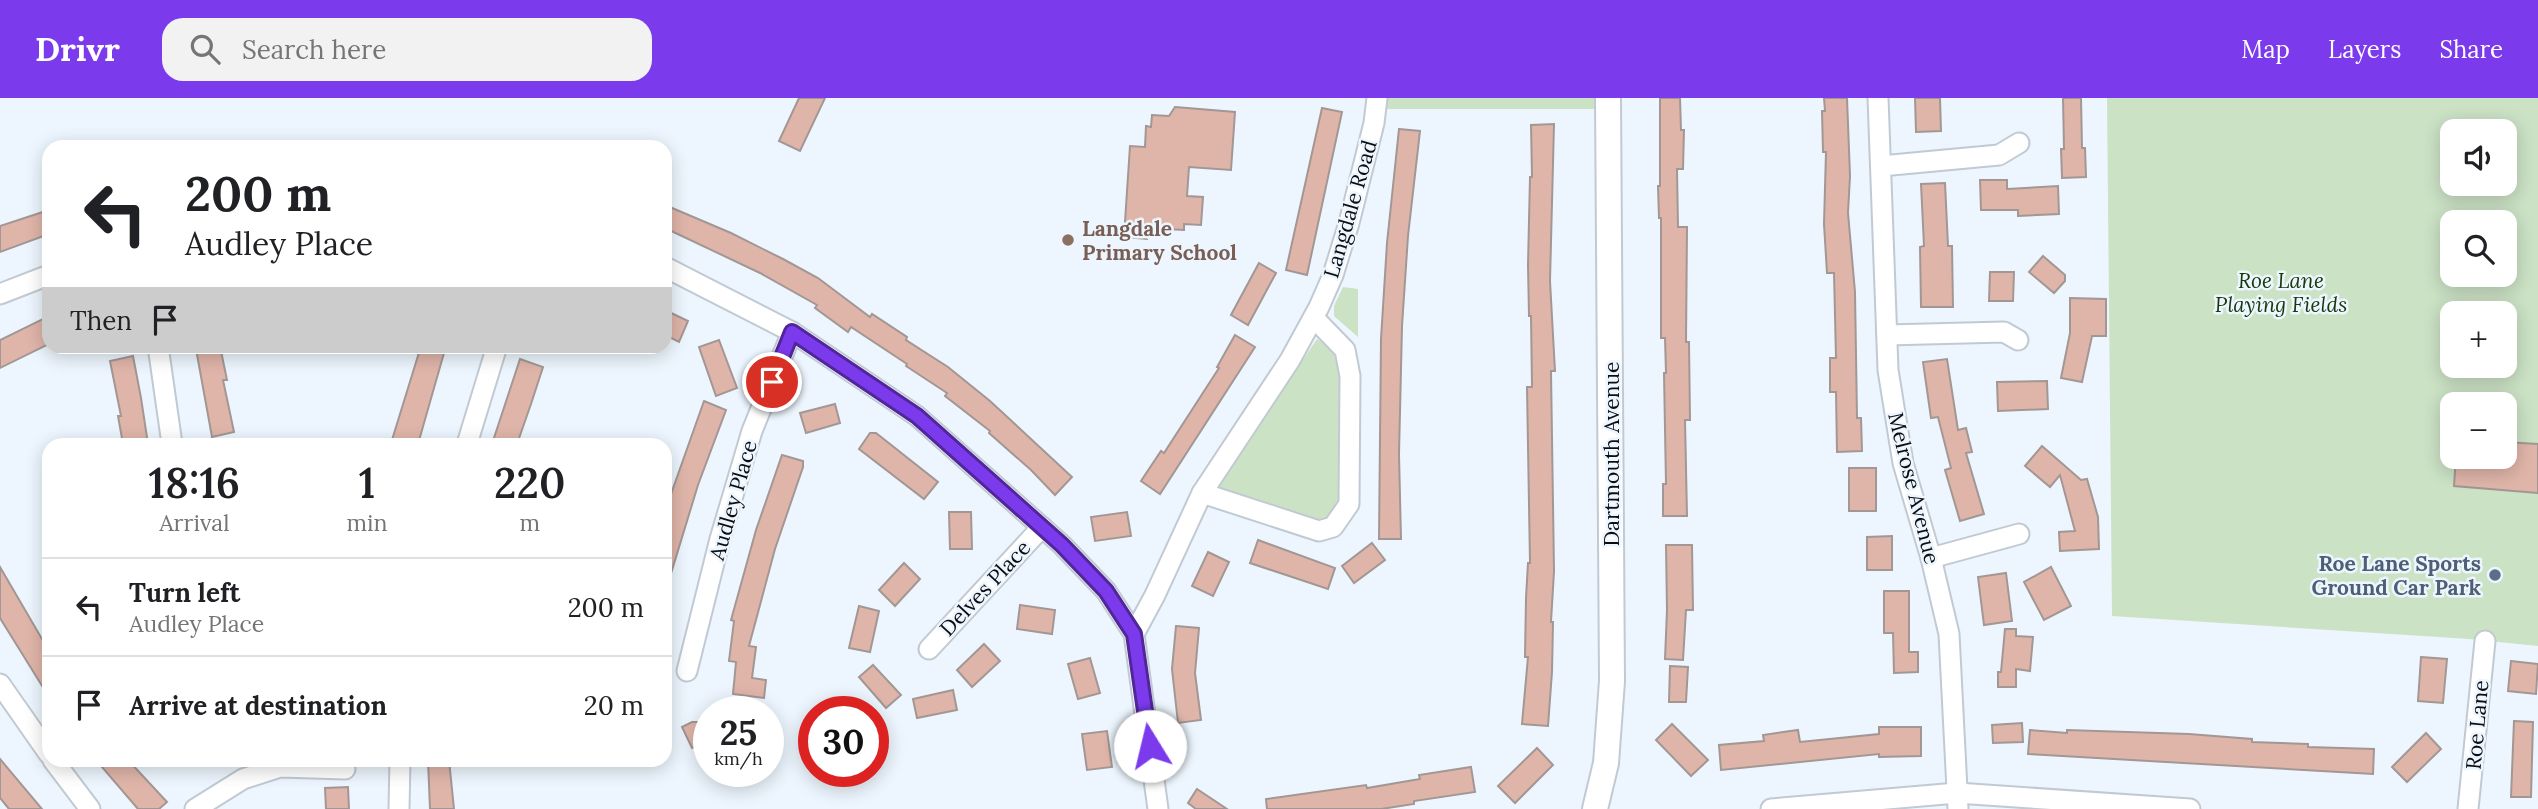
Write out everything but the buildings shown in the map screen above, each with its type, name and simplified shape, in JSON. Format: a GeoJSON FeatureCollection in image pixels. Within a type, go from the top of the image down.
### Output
{"type":"FeatureCollection","features":[{"type":"Feature","properties":{"kind":"street","name":"Langdale Road"},"geometry":{"type":"LineString","coordinates":[[1134,634],[1155,596],[1202,493],[1290,360],[1314,318],[1333,275],[1349,223],[1374,123],[1377,98]]}},
{"type":"Feature","properties":{"kind":"street","name":"Dartmouth Avenue"},"geometry":{"type":"LineString","coordinates":[[1595,809],[1606,763],[1612,681],[1608,98]]}},
{"type":"Feature","properties":{"kind":"street","name":"Melrose Avenue"},"geometry":{"type":"LineString","coordinates":[[1878,98],[1888,370],[1903,463],[1931,558],[1949,634],[1958,801]]}},
{"type":"Feature","properties":{"kind":"street"},"geometry":{"type":"LineString","coordinates":[[1881,166],[1999,155],[2019,143]]}},
{"type":"Feature","properties":{"kind":"street"},"geometry":{"type":"LineString","coordinates":[[672,271],[792,332],[917,416],[1042,527],[1106,591],[1134,634],[1158,809]]}},
{"type":"Feature","properties":{"kind":"street"},"geometry":{"type":"LineString","coordinates":[[0,294],[42,278]]}},
{"type":"Feature","properties":{"kind":"street"},"geometry":{"type":"LineString","coordinates":[[1202,493],[1319,531],[1333,527],[1349,503],[1350,376],[1345,350],[1314,318]]}},
{"type":"Feature","properties":{"kind":"street","name":"Audley Place"},"geometry":{"type":"LineString","coordinates":[[687,671],[720,539],[752,431],[792,332]]}},
{"type":"Feature","properties":{"kind":"street"},"geometry":{"type":"LineString","coordinates":[[1887,335],[2004,332],[2018,340]]}},
{"type":"Feature","properties":{"kind":"street"},"geometry":{"type":"LineString","coordinates":[[159,354],[171,438]]}},
{"type":"Feature","properties":{"kind":"street"},"geometry":{"type":"LineString","coordinates":[[469,438],[495,354]]}},
{"type":"Feature","properties":{"kind":"street","name":"Delves Place"},"geometry":{"type":"LineString","coordinates":[[929,649],[1042,527]]}},
{"type":"Feature","properties":{"kind":"street"},"geometry":{"type":"LineString","coordinates":[[1931,558],[2019,534]]}},
{"type":"Feature","properties":{"kind":"street","name":"Roe Lane"},"geometry":{"type":"LineString","coordinates":[[2469,809],[2485,641]]}},
{"type":"Feature","properties":{"kind":"street"},"geometry":{"type":"LineString","coordinates":[[0,684],[42,744]]}},
{"type":"Feature","properties":{"kind":"street"},"geometry":{"type":"LineString","coordinates":[[58,767],[90,809]]}},
{"type":"Feature","properties":{"kind":"street"},"geometry":{"type":"LineString","coordinates":[[195,809],[243,779],[254,767],[345,769]]}},
{"type":"Feature","properties":{"kind":"street"},"geometry":{"type":"LineString","coordinates":[[399,809],[400,767]]}},
{"type":"Feature","properties":{"kind":"street"},"geometry":{"type":"LineString","coordinates":[[1771,809],[1958,801],[2190,809]]}},
{"type":"Feature","properties":{"kind":"green space"},"geometry":{"type":"Polygon","coordinates":[[[1379,98],[1605,98],[1604,109],[1380,109],[1379,98]]]}},
{"type":"Feature","properties":{"kind":"green space","name":"Roe Lane Playing Fields"},"geometry":{"type":"Polygon","coordinates":[[[2107,98],[2538,98],[2538,646],[2469,639],[2112,616],[2107,98]]]}},
{"type":"Feature","properties":{"kind":"green space"},"geometry":{"type":"Polygon","coordinates":[[[1343,287],[1358,289],[1358,337],[1334,316],[1334,306],[1343,287]]]}},
{"type":"Feature","properties":{"kind":"green space"},"geometry":{"type":"Polygon","coordinates":[[[1317,339],[1333,350],[1341,383],[1339,508],[1331,518],[1315,522],[1213,491],[1317,339]]]}},
{"type":"Feature","properties":{"kind":"place","name":"Langdale Primary School"},"geometry":{"type":"Point","coordinates":[1068,240]}},
{"type":"Feature","properties":{"kind":"place","name":"Roe Lane Sports Ground Car Park"},"geometry":{"type":"Point","coordinates":[2495,575]}},
{"type":"Feature","properties":{"kind":"route"},"geometry":{"type":"LineString","coordinates":[[772,382],[792,332],[917,416],[1062,545],[1106,591],[1134,634],[1150,746]]}}]}
